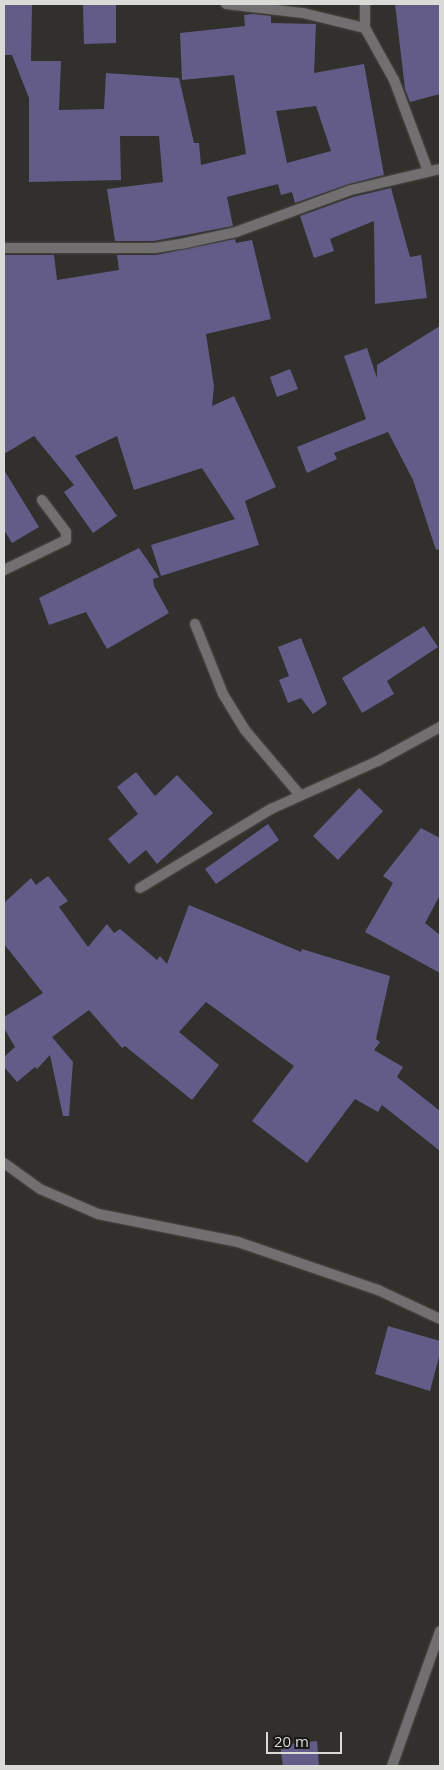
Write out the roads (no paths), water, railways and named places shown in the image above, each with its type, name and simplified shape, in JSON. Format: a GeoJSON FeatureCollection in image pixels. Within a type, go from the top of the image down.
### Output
{"type":"FeatureCollection","features":[{"type":"Feature","properties":{"kind":"street"},"geometry":{"type":"LineString","coordinates":[[226,4],[303,13],[365,28]]}},
{"type":"Feature","properties":{"kind":"street"},"geometry":{"type":"LineString","coordinates":[[365,4],[365,28],[394,80],[428,171]]}},
{"type":"Feature","properties":{"kind":"street"},"geometry":{"type":"LineString","coordinates":[[4,248],[155,248],[181,244],[236,232],[352,190],[440,169]]}},
{"type":"Feature","properties":{"kind":"street"},"geometry":{"type":"LineString","coordinates":[[4,570],[66,540],[66,532],[42,500]]}},
{"type":"Feature","properties":{"kind":"street"},"geometry":{"type":"LineString","coordinates":[[195,624],[223,694],[245,730],[300,795]]}},
{"type":"Feature","properties":{"kind":"street"},"geometry":{"type":"LineString","coordinates":[[140,888],[200,849],[300,795],[378,761],[440,728]]}},
{"type":"Feature","properties":{"kind":"street"},"geometry":{"type":"LineString","coordinates":[[4,1163],[40,1189],[98,1214],[238,1242],[378,1290],[440,1319]]}},
{"type":"Feature","properties":{"kind":"street"},"geometry":{"type":"LineString","coordinates":[[392,1766],[440,1632]]}}]}
